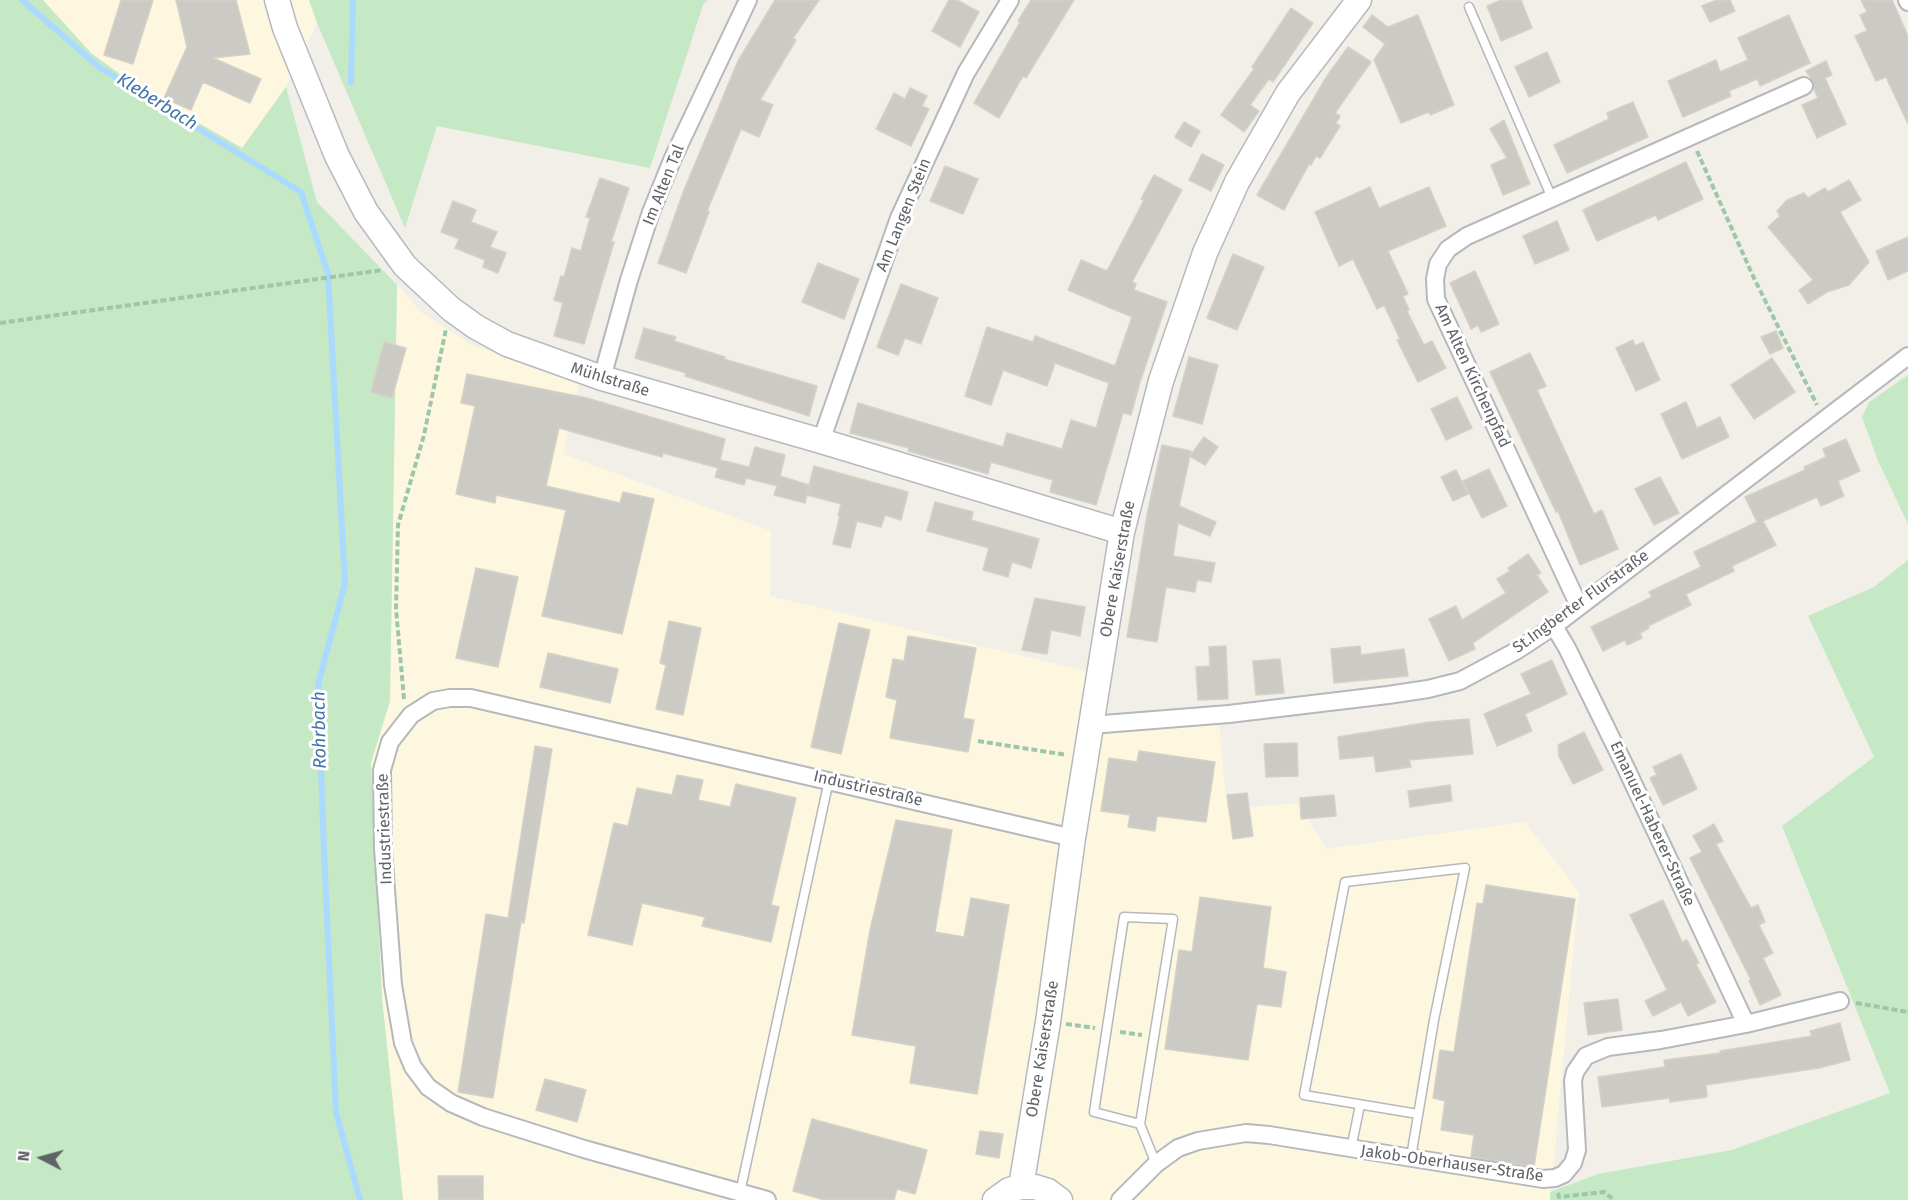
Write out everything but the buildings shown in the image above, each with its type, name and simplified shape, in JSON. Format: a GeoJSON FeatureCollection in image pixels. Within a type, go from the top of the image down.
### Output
{"type":"FeatureCollection","features":[{"type":"Feature","properties":{"kind":"main road","name":"Mühlstraße"},"geometry":{"type":"LineString","coordinates":[[277,0],[285,28],[337,156],[366,212],[405,266],[451,309],[476,327],[507,344],[602,378],[1122,532]]}},
{"type":"Feature","properties":{"kind":"main road","name":"Obere Kaiserstraße"},"geometry":{"type":"LineString","coordinates":[[1021,1187],[1122,532],[1161,381],[1205,253],[1237,182],[1288,93],[1359,0]]}},
{"type":"Feature","properties":{"kind":"main road"},"geometry":{"type":"LineString","coordinates":[[995,1200],[1009,1190],[1021,1187],[1035,1187],[1048,1191],[1060,1200]]}},
{"type":"Feature","properties":{"kind":"street","name":"Im Alten Tal"},"geometry":{"type":"LineString","coordinates":[[602,378],[629,280],[651,212],[673,159],[748,0]]}},
{"type":"Feature","properties":{"kind":"street","name":"Am Langen Stein"},"geometry":{"type":"LineString","coordinates":[[821,441],[899,218],[966,74],[1010,0]]}},
{"type":"Feature","properties":{"kind":"street","name":"Am Alten Kirchenpfad"},"geometry":{"type":"LineString","coordinates":[[1580,606],[1436,299],[1435,279],[1438,264],[1448,249],[1467,236],[1804,86]]}},
{"type":"Feature","properties":{"kind":"street","name":"St.Ingberter Flurstraße"},"geometry":{"type":"LineString","coordinates":[[1091,725],[1229,714],[1428,689],[1460,681],[1486,668],[1554,626],[1908,356]]}},
{"type":"Feature","properties":{"kind":"street","name":"Emanuel-Haberer-Straße"},"geometry":{"type":"LineString","coordinates":[[1554,626],[1625,766],[1746,1024]]}},
{"type":"Feature","properties":{"kind":"street","name":"Industriestraße"},"geometry":{"type":"LineString","coordinates":[[767,1200],[584,1149],[483,1117],[451,1103],[428,1087],[413,1067],[403,1043],[393,985],[383,848],[382,792],[382,770],[390,742],[411,715],[433,701],[471,698],[1073,838]]}},
{"type":"Feature","properties":{"kind":"street","name":"Jakob-Oberhauser-Straße"},"geometry":{"type":"LineString","coordinates":[[1119,1200],[1156,1164],[1178,1148],[1198,1141],[1245,1133],[1543,1179],[1555,1178],[1564,1174],[1573,1164],[1577,1150],[1573,1081],[1578,1065],[1586,1056],[1608,1047],[1661,1040],[1746,1024],[1840,1001]]}},
{"type":"Feature","properties":{"kind":"lane"},"geometry":{"type":"LineString","coordinates":[[1469,7],[1552,198]]}},
{"type":"Feature","properties":{"kind":"lane"},"geometry":{"type":"LineString","coordinates":[[740,1193],[829,780]]}},
{"type":"Feature","properties":{"kind":"lane"},"geometry":{"type":"LineString","coordinates":[[1411,1157],[1434,1020],[1464,868],[1345,882],[1304,1095],[1418,1114]]}},
{"type":"Feature","properties":{"kind":"lane"},"geometry":{"type":"LineString","coordinates":[[1140,1124],[1094,1112],[1124,917],[1173,919],[1140,1124],[1156,1164]]}},
{"type":"Feature","properties":{"kind":"lane"},"geometry":{"type":"LineString","coordinates":[[1351,1149],[1360,1104]]}},
{"type":"Feature","properties":{"kind":"path"},"geometry":{"type":"LineString","coordinates":[[1690,136],[1754,276],[1824,419]]}},
{"type":"Feature","properties":{"kind":"path"},"geometry":{"type":"LineString","coordinates":[[0,323],[405,266]]}},
{"type":"Feature","properties":{"kind":"path"},"geometry":{"type":"LineString","coordinates":[[406,721],[396,609],[398,525],[424,435],[451,309]]}},
{"type":"Feature","properties":{"kind":"path"},"geometry":{"type":"LineString","coordinates":[[978,741],[1056,754]]}},
{"type":"Feature","properties":{"kind":"path"},"geometry":{"type":"LineString","coordinates":[[1840,1001],[1908,1012]]}},
{"type":"Feature","properties":{"kind":"path"},"geometry":{"type":"LineString","coordinates":[[1555,1178],[1559,1197],[1604,1192],[1614,1200]]}},
{"type":"Feature","properties":{"kind":"shaded area"},"geometry":{"type":"Polygon","coordinates":[[[43,0],[309,0],[317,23],[286,87],[242,148],[142,90],[91,53],[43,0]]]}},
{"type":"Feature","properties":{"kind":"shaded area"},"geometry":{"type":"Polygon","coordinates":[[[397,285],[423,314],[470,344],[579,384],[563,454],[771,531],[770,596],[1111,677],[1104,732],[1219,725],[1227,809],[1298,803],[1326,849],[1525,822],[1579,892],[1550,1200],[403,1200],[382,998],[371,763],[390,701],[397,285]]]}},
{"type":"Feature","properties":{"kind":"green space"},"geometry":{"type":"Polygon","coordinates":[[[0,0],[43,0],[91,53],[142,90],[242,148],[286,87],[317,202],[397,285],[390,701],[371,763],[382,998],[403,1200],[0,1200],[0,0]]]}},
{"type":"Feature","properties":{"kind":"green space"},"geometry":{"type":"Polygon","coordinates":[[[309,0],[707,0],[703,5],[650,168],[437,126],[405,228],[309,0]]]}},
{"type":"Feature","properties":{"kind":"green space"},"geometry":{"type":"Polygon","coordinates":[[[1908,375],[1908,524],[1878,461],[1862,417],[1869,402],[1908,375]]]}},
{"type":"Feature","properties":{"kind":"green space"},"geometry":{"type":"Polygon","coordinates":[[[1908,560],[1908,1200],[1550,1200],[1550,1192],[1598,1174],[1732,1150],[1890,1093],[1782,826],[1874,757],[1808,616],[1874,587],[1908,560]]]}},
{"type":"Feature","properties":{"kind":"waterway","name":"Rohrbach"},"geometry":{"type":"LineString","coordinates":[[22,0],[99,67],[301,192],[328,274],[345,583],[318,685],[336,1112],[360,1200]]}},
{"type":"Feature","properties":{"kind":"waterway","name":"Rohrbach"},"geometry":{"type":"LineString","coordinates":[[351,83],[353,0]]}},
{"type":"Feature","properties":{"kind":"water label","name":"Kleberbach"},"geometry":{"type":"Point","coordinates":[157,102]}}]}
